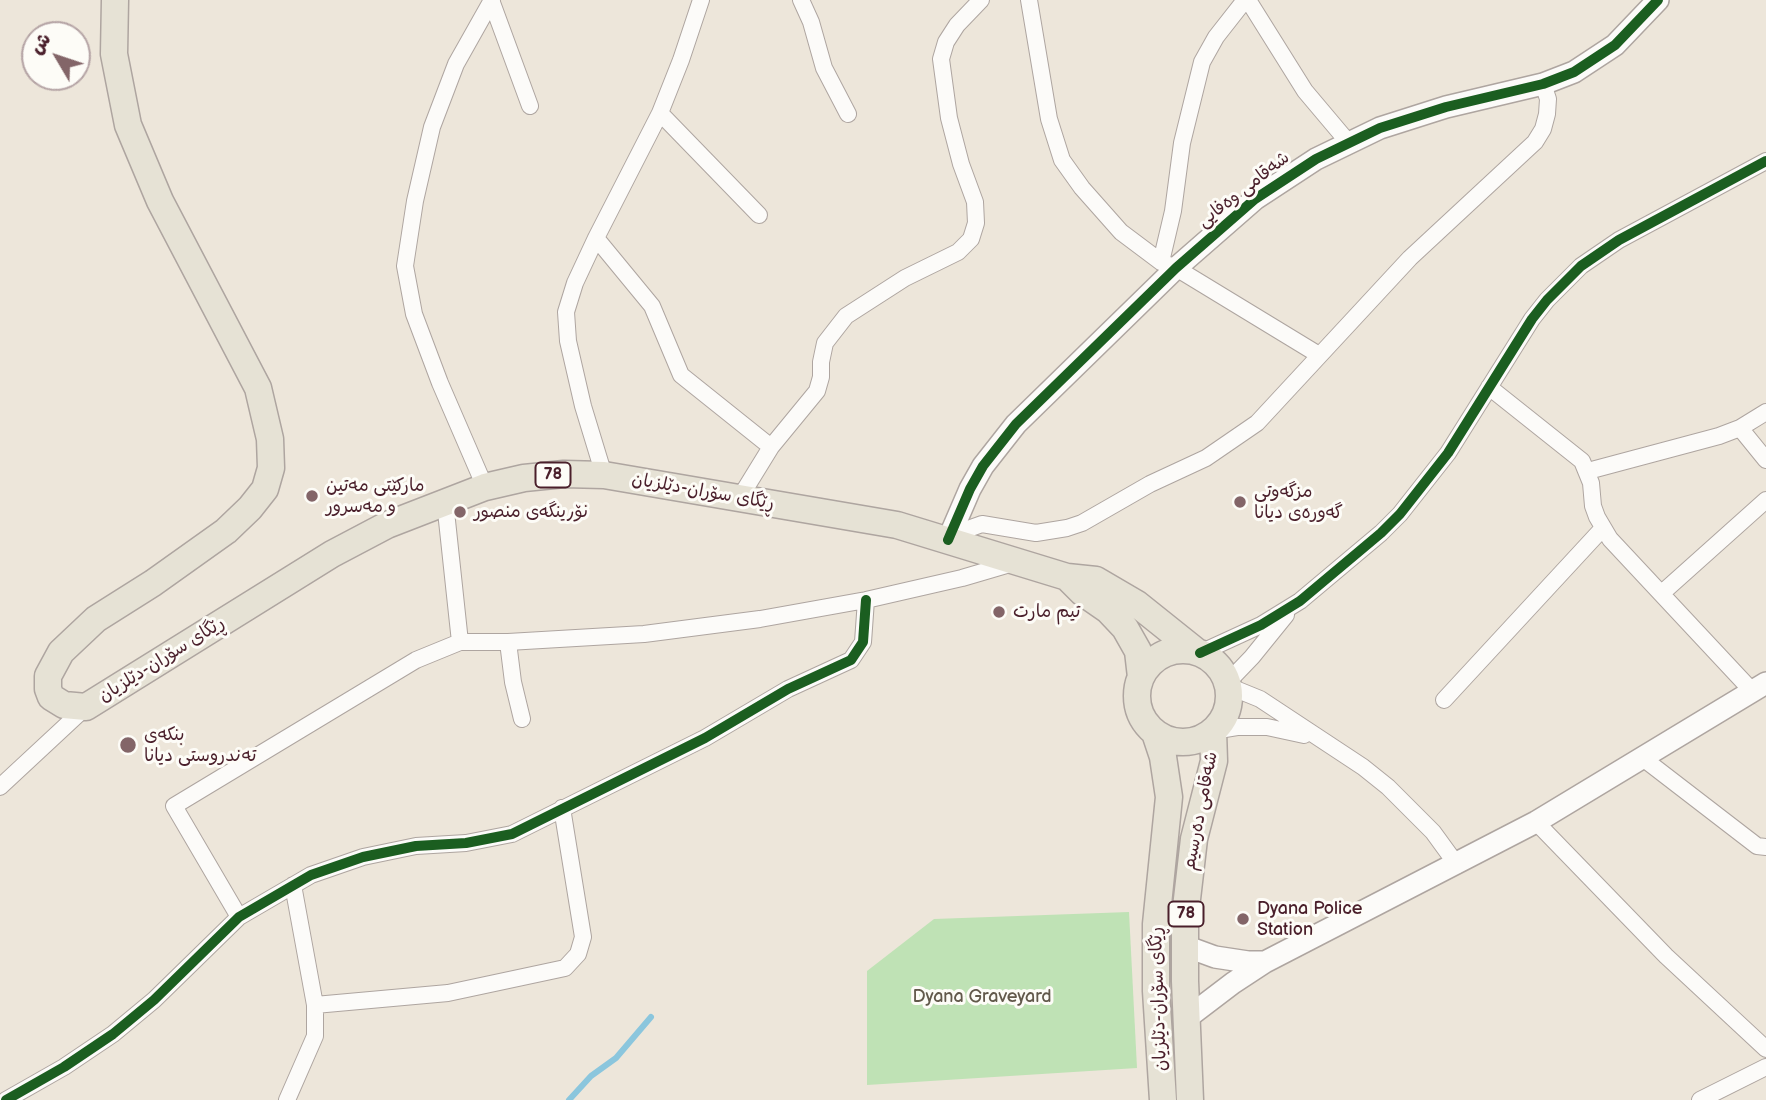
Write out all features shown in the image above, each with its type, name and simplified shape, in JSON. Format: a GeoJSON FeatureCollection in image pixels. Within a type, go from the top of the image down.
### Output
{"type":"FeatureCollection","features":[{"type":"Feature","properties":{"kind":"main road","name":"ڕێگای سۆران-دێلزیان"},"geometry":{"type":"LineString","coordinates":[[115,0],[114,54],[128,125],[160,201],[258,388],[270,439],[271,468],[265,489],[226,531],[153,583],[96,619],[61,652],[48,676],[48,689],[51,697],[64,705],[86,707],[332,554],[387,525],[485,487],[524,478],[564,474],[604,475],[871,520],[1067,576],[1096,580],[1151,614],[1199,653]]}},
{"type":"Feature","properties":{"kind":"main road","name":"ڕێگای سۆران-دێلزیان"},"geometry":{"type":"LineString","coordinates":[[1067,576],[1125,628],[1138,651],[1141,677]]}},
{"type":"Feature","properties":{"kind":"main road"},"geometry":{"type":"LineString","coordinates":[[1186,650],[1199,653],[1220,668],[1227,684],[1227,710],[1213,731],[1194,741],[1184,743],[1164,738],[1155,733],[1140,713],[1137,689],[1141,677],[1147,668],[1164,654],[1186,650]]}},
{"type":"Feature","properties":{"kind":"main road","name":"شەقامی دەرسیم"},"geometry":{"type":"LineString","coordinates":[[1190,1100],[1185,946],[1188,877],[1194,839],[1214,761],[1213,731]]}},
{"type":"Feature","properties":{"kind":"main road","name":"ڕێگای سۆران-دێلزیان"},"geometry":{"type":"LineString","coordinates":[[1155,733],[1163,757],[1169,797],[1156,924],[1156,991],[1163,1100]]}},
{"type":"Feature","properties":{"kind":"street"},"geometry":{"type":"LineString","coordinates":[[492,0],[530,106]]}},
{"type":"Feature","properties":{"kind":"street"},"geometry":{"type":"LineString","coordinates":[[485,487],[440,383],[414,314],[405,266],[415,201],[432,127],[456,64],[492,0]]}},
{"type":"Feature","properties":{"kind":"street"},"geometry":{"type":"LineString","coordinates":[[604,475],[580,393],[568,341],[566,312],[575,283],[596,238],[660,113],[701,0]]}},
{"type":"Feature","properties":{"kind":"street"},"geometry":{"type":"LineString","coordinates":[[801,0],[811,22],[824,68],[848,114]]}},
{"type":"Feature","properties":{"kind":"street"},"geometry":{"type":"LineString","coordinates":[[739,499],[771,447],[817,391],[825,343],[846,316],[905,278],[958,251],[971,239],[976,223],[975,202],[961,164],[949,118],[941,59],[946,41],[957,24],[981,0]]}},
{"type":"Feature","properties":{"kind":"street"},"geometry":{"type":"LineString","coordinates":[[1029,0],[1049,119],[1062,160],[1082,188],[1121,232],[1169,265],[1319,355]]}},
{"type":"Feature","properties":{"kind":"street"},"geometry":{"type":"LineString","coordinates":[[1169,265],[1172,211],[1182,144],[1202,62],[1216,37],[1246,0],[1305,90],[1348,142]]}},
{"type":"Feature","properties":{"kind":"street","name":"شەقامی وەفایی"},"geometry":{"type":"LineString","coordinates":[[952,541],[970,489],[999,444],[1169,265],[1284,178],[1348,142],[1413,117],[1543,84],[1574,72],[1602,55],[1621,39],[1658,0]]}},
{"type":"Feature","properties":{"kind":"street"},"geometry":{"type":"LineString","coordinates":[[952,541],[968,529],[982,524],[1036,533],[1082,523],[1233,442],[1279,401],[1410,258],[1535,142],[1543,129],[1547,114],[1548,99],[1543,84]]}},
{"type":"Feature","properties":{"kind":"street"},"geometry":{"type":"LineString","coordinates":[[660,113],[759,215]]}},
{"type":"Feature","properties":{"kind":"street"},"geometry":{"type":"LineString","coordinates":[[1199,653],[1261,625],[1300,601],[1381,533],[1417,495],[1448,453],[1532,319],[1581,266],[1619,240],[1766,161]]}},
{"type":"Feature","properties":{"kind":"street"},"geometry":{"type":"LineString","coordinates":[[596,238],[652,306],[681,375],[771,447]]}},
{"type":"Feature","properties":{"kind":"street"},"geometry":{"type":"LineString","coordinates":[[1188,1018],[1265,961],[1457,865],[1536,822],[1759,688],[1662,593],[1602,528],[1593,506],[1588,471],[1574,453],[1489,387]]}},
{"type":"Feature","properties":{"kind":"street"},"geometry":{"type":"LineString","coordinates":[[1588,471],[1719,436],[1740,428],[1766,412]]}},
{"type":"Feature","properties":{"kind":"street"},"geometry":{"type":"LineString","coordinates":[[1740,428],[1766,460]]}},
{"type":"Feature","properties":{"kind":"street"},"geometry":{"type":"LineString","coordinates":[[1662,593],[1766,500]]}},
{"type":"Feature","properties":{"kind":"street"},"geometry":{"type":"LineString","coordinates":[[445,502],[460,642]]}},
{"type":"Feature","properties":{"kind":"street"},"geometry":{"type":"LineString","coordinates":[[1444,700],[1602,528]]}},
{"type":"Feature","properties":{"kind":"street"},"geometry":{"type":"LineString","coordinates":[[239,917],[174,806],[416,660],[460,642],[644,634],[760,619],[866,600],[962,578],[1016,562]]}},
{"type":"Feature","properties":{"kind":"street"},"geometry":{"type":"LineString","coordinates":[[6,1100],[64,1067],[113,1034],[154,1000],[239,917],[311,875],[363,857],[416,846],[466,843],[512,834],[705,738],[788,689],[851,660],[863,642],[866,600]]}},
{"type":"Feature","properties":{"kind":"street"},"geometry":{"type":"LineString","coordinates":[[1300,601],[1227,684],[1260,699],[1363,767],[1388,787],[1433,832],[1457,865]]}},
{"type":"Feature","properties":{"kind":"street"},"geometry":{"type":"LineString","coordinates":[[508,642],[513,682],[522,719]]}},
{"type":"Feature","properties":{"kind":"street"},"geometry":{"type":"LineString","coordinates":[[0,787],[86,707]]}},
{"type":"Feature","properties":{"kind":"street"},"geometry":{"type":"LineString","coordinates":[[1213,731],[1237,727],[1267,727],[1318,739]]}},
{"type":"Feature","properties":{"kind":"street"},"geometry":{"type":"LineString","coordinates":[[1644,759],[1758,846],[1766,847]]}},
{"type":"Feature","properties":{"kind":"street"},"geometry":{"type":"LineString","coordinates":[[315,1004],[448,993],[565,968],[578,954],[583,937],[562,808]]}},
{"type":"Feature","properties":{"kind":"street"},"geometry":{"type":"LineString","coordinates":[[1536,822],[1666,956],[1765,1048]]}},
{"type":"Feature","properties":{"kind":"street"},"geometry":{"type":"LineString","coordinates":[[287,1100],[315,1036],[315,1004],[293,885]]}},
{"type":"Feature","properties":{"kind":"street"},"geometry":{"type":"LineString","coordinates":[[1185,946],[1220,958],[1265,961]]}},
{"type":"Feature","properties":{"kind":"street"},"geometry":{"type":"LineString","coordinates":[[1700,1100],[1766,1067]]}},
{"type":"Feature","properties":{"kind":"green space","name":"Dyana Graveyard"},"geometry":{"type":"Polygon","coordinates":[[[1129,912],[1137,1068],[867,1085],[867,971],[934,919],[1129,912]]]}},
{"type":"Feature","properties":{"kind":"waterway"},"geometry":{"type":"LineString","coordinates":[[569,1100],[591,1076],[616,1058],[651,1017]]}},
{"type":"Feature","properties":{"kind":"cycle path"},"geometry":{"type":"LineString","coordinates":[[948,540],[983,466],[1016,424],[1176,268],[1255,199],[1316,159],[1380,128],[1446,107],[1543,84],[1574,72],[1615,45],[1658,0]]}},
{"type":"Feature","properties":{"kind":"cycle path"},"geometry":{"type":"LineString","coordinates":[[1200,653],[1261,625],[1300,601],[1400,514],[1448,453],[1532,319],[1581,266],[1619,240],[1766,161]]}},
{"type":"Feature","properties":{"kind":"cycle path"},"geometry":{"type":"LineString","coordinates":[[6,1100],[64,1067],[113,1034],[154,1000],[239,917],[311,875],[363,857],[416,846],[466,843],[512,834],[705,738],[788,689],[851,660],[863,642],[866,600]]}},
{"type":"Feature","properties":{"kind":"place","name":"مارکێتی مەتین و مەسرور"},"geometry":{"type":"Point","coordinates":[312,496]}},
{"type":"Feature","properties":{"kind":"place","name":"مزگەوتی گەورەی دیانا"},"geometry":{"type":"Point","coordinates":[1240,502]}},
{"type":"Feature","properties":{"kind":"place","name":"نۆرینگه‌ی منصور"},"geometry":{"type":"Point","coordinates":[460,512]}},
{"type":"Feature","properties":{"kind":"place","name":"تیم مارت"},"geometry":{"type":"Point","coordinates":[999,612]}},
{"type":"Feature","properties":{"kind":"place","name":"بنکەی تەندروستی دیانا"},"geometry":{"type":"Point","coordinates":[128,745]}},
{"type":"Feature","properties":{"kind":"place","name":"Dyana Police Station"},"geometry":{"type":"Point","coordinates":[1243,919]}}]}
